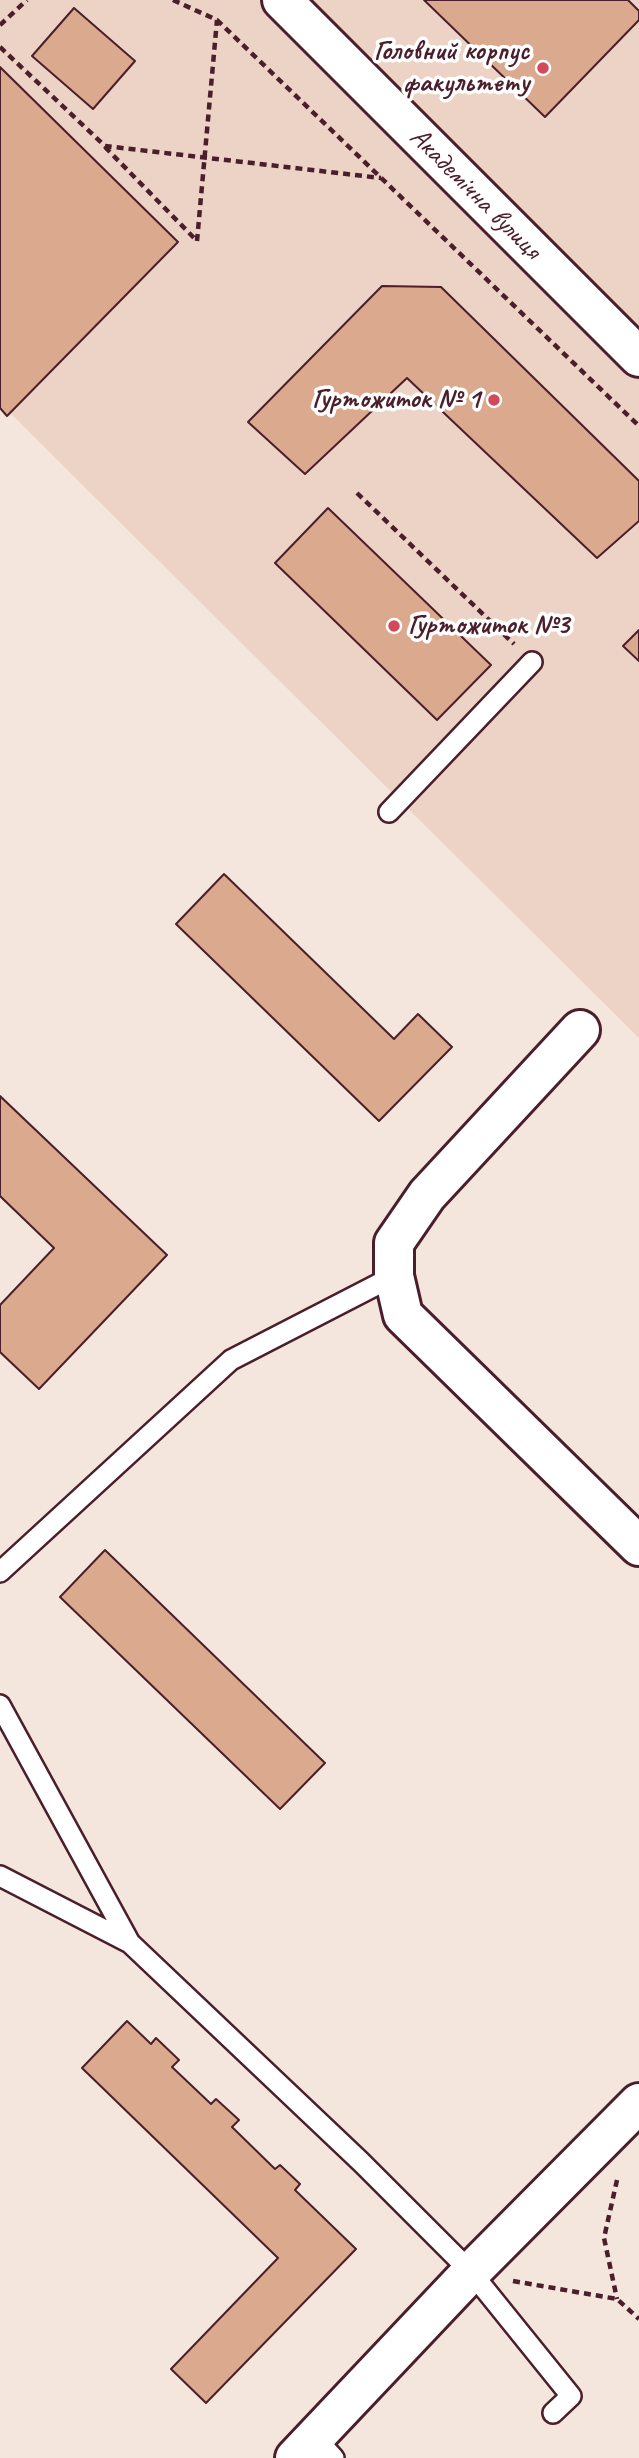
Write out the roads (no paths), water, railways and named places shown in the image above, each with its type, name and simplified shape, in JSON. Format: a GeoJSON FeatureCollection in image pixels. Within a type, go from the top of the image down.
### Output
{"type":"FeatureCollection","features":[{"type":"Feature","properties":{"kind":"street","name":"Академічна вулиця"},"geometry":{"type":"LineString","coordinates":[[282,0],[639,357]]}},
{"type":"Feature","properties":{"kind":"street"},"geometry":{"type":"LineString","coordinates":[[580,1030],[427,1195],[394,1243],[394,1276],[403,1315],[639,1546]]}},
{"type":"Feature","properties":{"kind":"street"},"geometry":{"type":"LineString","coordinates":[[315,2451],[471,2272],[632,2109]]}},
{"type":"Feature","properties":{"kind":"lane"},"geometry":{"type":"LineString","coordinates":[[389,812],[532,662]]}},
{"type":"Feature","properties":{"kind":"lane"},"geometry":{"type":"LineString","coordinates":[[0,1572],[231,1360],[394,1276]]}},
{"type":"Feature","properties":{"kind":"lane"},"geometry":{"type":"LineString","coordinates":[[0,1705],[130,1942]]}},
{"type":"Feature","properties":{"kind":"lane"},"geometry":{"type":"LineString","coordinates":[[0,1877],[130,1942],[361,2162],[471,2272],[571,2396],[553,2413]]}},
{"type":"Feature","properties":{"kind":"place","name":"Головний корпус факультету"},"geometry":{"type":"Point","coordinates":[543,68]}},
{"type":"Feature","properties":{"kind":"place","name":"Гуртожиток № 1"},"geometry":{"type":"Point","coordinates":[494,400]}},
{"type":"Feature","properties":{"kind":"place","name":"Гуртожиток №3"},"geometry":{"type":"Point","coordinates":[394,626]}}]}
